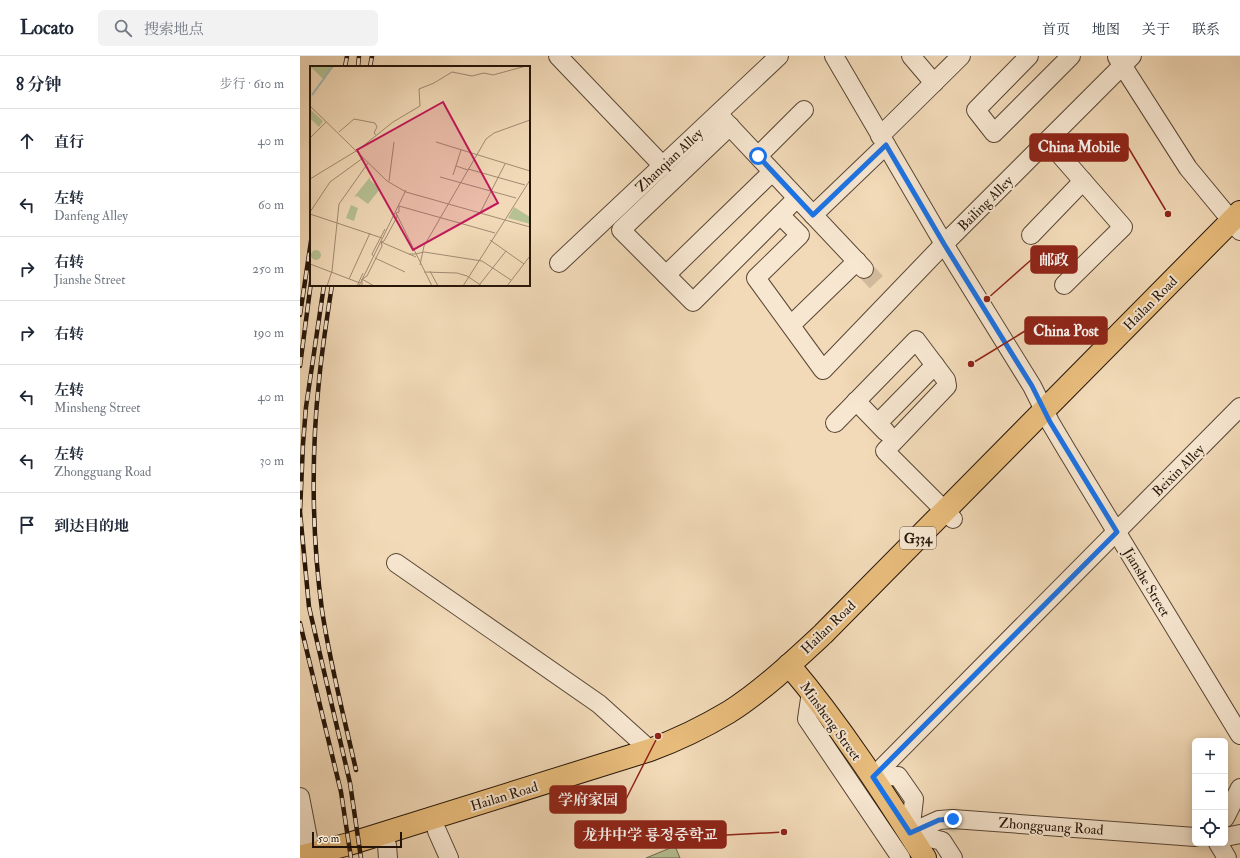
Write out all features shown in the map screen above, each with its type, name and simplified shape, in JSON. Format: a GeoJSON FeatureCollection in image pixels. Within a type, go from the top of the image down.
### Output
{"type":"FeatureCollection","features":[{"type":"Feature","properties":{"kind":"main road","name":"Hailan Road"},"geometry":{"type":"LineString","coordinates":[[344,858],[387,851],[438,831],[631,770],[687,749],[709,738],[771,697],[824,634],[949,515],[1238,224]]}},
{"type":"Feature","properties":{"kind":"main road","name":"Hailan Road"},"geometry":{"type":"LineString","coordinates":[[305,856],[354,843],[650,750],[678,738],[731,711],[793,670]]}},
{"type":"Feature","properties":{"kind":"main road","name":"Minsheng Street"},"geometry":{"type":"LineString","coordinates":[[793,670],[811,692],[873,777],[914,851]]}},
{"type":"Feature","properties":{"kind":"street"},"geometry":{"type":"LineString","coordinates":[[558,56],[663,166]]}},
{"type":"Feature","properties":{"kind":"street","name":"Zhanqian Alley"},"geometry":{"type":"LineString","coordinates":[[559,263],[663,166],[724,120],[779,56]]}},
{"type":"Feature","properties":{"kind":"street","name":"Jianshe Street"},"geometry":{"type":"LineString","coordinates":[[834,56],[944,244],[1032,386],[1047,416],[1240,735]]}},
{"type":"Feature","properties":{"kind":"street"},"geometry":{"type":"LineString","coordinates":[[911,56],[934,83]]}},
{"type":"Feature","properties":{"kind":"street"},"geometry":{"type":"LineString","coordinates":[[813,215],[883,141],[934,83],[961,56]]}},
{"type":"Feature","properties":{"kind":"street"},"geometry":{"type":"LineString","coordinates":[[1029,56],[976,110],[994,133],[1071,56]]}},
{"type":"Feature","properties":{"kind":"street"},"geometry":{"type":"LineString","coordinates":[[1124,59],[1188,168],[1238,224]]}},
{"type":"Feature","properties":{"kind":"street","name":"Bailing Alley"},"geometry":{"type":"LineString","coordinates":[[791,326],[823,370],[887,293],[944,244],[1048,141],[1124,59]]}},
{"type":"Feature","properties":{"kind":"street"},"geometry":{"type":"LineString","coordinates":[[758,156],[804,110]]}},
{"type":"Feature","properties":{"kind":"street"},"geometry":{"type":"LineString","coordinates":[[780,214],[800,235],[756,278],[791,326],[860,265],[724,120],[621,230],[694,302],[780,214],[797,198]]}},
{"type":"Feature","properties":{"kind":"street"},"geometry":{"type":"LineString","coordinates":[[1048,141],[1123,226],[1064,285]]}},
{"type":"Feature","properties":{"kind":"street"},"geometry":{"type":"LineString","coordinates":[[666,275],[772,172]]}},
{"type":"Feature","properties":{"kind":"street"},"geometry":{"type":"LineString","coordinates":[[1031,235],[1083,181]]}},
{"type":"Feature","properties":{"kind":"street"},"geometry":{"type":"LineString","coordinates":[[835,423],[916,340],[946,380],[947,386],[885,451],[949,515]]}},
{"type":"Feature","properties":{"kind":"street"},"geometry":{"type":"LineString","coordinates":[[878,423],[935,365]]}},
{"type":"Feature","properties":{"kind":"street"},"geometry":{"type":"LineString","coordinates":[[856,401],[895,440]]}},
{"type":"Feature","properties":{"kind":"street","name":"Beixin Alley"},"geometry":{"type":"LineString","coordinates":[[873,777],[1240,407]]}},
{"type":"Feature","properties":{"kind":"street"},"geometry":{"type":"LineString","coordinates":[[396,563],[599,704],[650,750]]}},
{"type":"Feature","properties":{"kind":"street"},"geometry":{"type":"LineString","coordinates":[[811,692],[807,719],[914,851],[942,841],[953,858]]}},
{"type":"Feature","properties":{"kind":"street"},"geometry":{"type":"LineString","coordinates":[[1228,812],[1240,788]]}},
{"type":"Feature","properties":{"kind":"street"},"geometry":{"type":"LineString","coordinates":[[300,797],[305,856]]}},
{"type":"Feature","properties":{"kind":"street","name":"Zhongguang Road"},"geometry":{"type":"LineString","coordinates":[[914,851],[939,820],[953,819],[1192,837]]}},
{"type":"Feature","properties":{"kind":"street"},"geometry":{"type":"LineString","coordinates":[[438,831],[445,857]]}},
{"type":"Feature","properties":{"kind":"street"},"geometry":{"type":"LineString","coordinates":[[1228,837],[1240,834]]}},
{"type":"Feature","properties":{"kind":"street"},"geometry":{"type":"LineString","coordinates":[[1228,839],[1240,841]]}},
{"type":"Feature","properties":{"kind":"street"},"geometry":{"type":"LineString","coordinates":[[1220,846],[1227,858]]}},
{"type":"Feature","properties":{"kind":"green space"},"geometry":{"type":"Polygon","coordinates":[[[675,846],[680,858],[646,858],[675,846]]]}},
{"type":"Feature","properties":{"kind":"tunnel"},"geometry":{"type":"LineString","coordinates":[[864,269],[882,288]]}},
{"type":"Feature","properties":{"kind":"railway"},"geometry":{"type":"LineString","coordinates":[[345,66],[347,56]]}},
{"type":"Feature","properties":{"kind":"railway"},"geometry":{"type":"LineString","coordinates":[[358,66],[359,56]]}},
{"type":"Feature","properties":{"kind":"railway"},"geometry":{"type":"LineString","coordinates":[[370,66],[372,56]]}},
{"type":"Feature","properties":{"kind":"railway"},"geometry":{"type":"LineString","coordinates":[[300,315],[310,248]]}},
{"type":"Feature","properties":{"kind":"railway"},"geometry":{"type":"LineString","coordinates":[[300,366],[310,286]]}},
{"type":"Feature","properties":{"kind":"railway"},"geometry":{"type":"LineString","coordinates":[[324,286],[306,407],[300,512],[309,607],[350,783],[361,858]]}},
{"type":"Feature","properties":{"kind":"railway"},"geometry":{"type":"LineString","coordinates":[[332,286],[326,321],[316,409],[314,467],[316,554],[325,630],[356,770]]}},
{"type":"Feature","properties":{"kind":"railway"},"geometry":{"type":"LineString","coordinates":[[300,623],[341,792],[351,858]]}},
{"type":"Feature","properties":{"kind":"place","name":"China Mobile"},"geometry":{"type":"Point","coordinates":[1168,214]}},
{"type":"Feature","properties":{"kind":"place","name":"邮政"},"geometry":{"type":"Point","coordinates":[987,299]}},
{"type":"Feature","properties":{"kind":"place","name":"China Post"},"geometry":{"type":"Point","coordinates":[971,364]}},
{"type":"Feature","properties":{"kind":"place","name":"学府家园"},"geometry":{"type":"Point","coordinates":[658,736]}},
{"type":"Feature","properties":{"kind":"place","name":"龙井中学 룡정중학교"},"geometry":{"type":"Point","coordinates":[784,832]}},
{"type":"Feature","properties":{"kind":"route"},"geometry":{"type":"LineString","coordinates":[[758,156],[813,215],[886,145],[944,244],[1032,386],[1050,422],[1117,532],[873,777],[910,833],[939,820],[953,819]]}}]}
